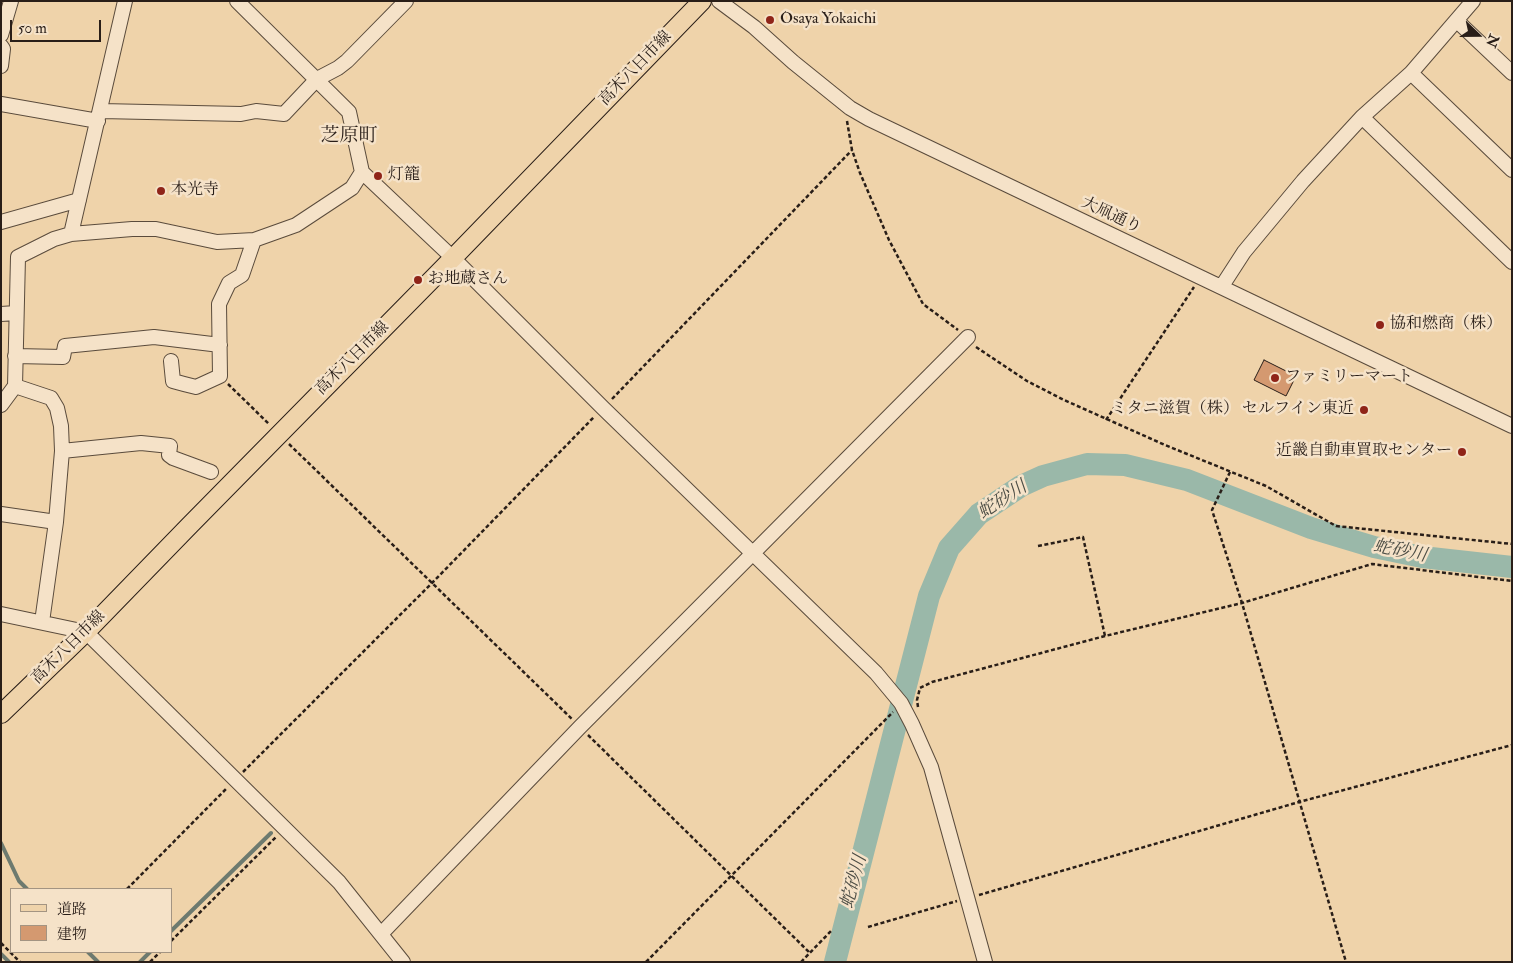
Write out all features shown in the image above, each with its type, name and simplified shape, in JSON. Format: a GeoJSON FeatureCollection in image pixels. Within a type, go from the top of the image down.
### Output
{"type":"FeatureCollection","features":[{"type":"Feature","properties":{"kind":"main road","name":"高木八日市線"},"geometry":{"type":"LineString","coordinates":[[1,714],[86,632],[702,1]]}},
{"type":"Feature","properties":{"kind":"street"},"geometry":{"type":"LineString","coordinates":[[1,35],[11,1]]}},
{"type":"Feature","properties":{"kind":"street"},"geometry":{"type":"LineString","coordinates":[[71,234],[100,116],[125,1]]}},
{"type":"Feature","properties":{"kind":"street"},"geometry":{"type":"LineString","coordinates":[[237,1],[349,112],[362,172],[453,258],[603,408],[876,673],[901,703],[930,767],[985,962]]}},
{"type":"Feature","properties":{"kind":"street"},"geometry":{"type":"LineString","coordinates":[[1,104],[100,116],[241,114],[256,111],[284,114],[317,79],[347,61],[406,1]]}},
{"type":"Feature","properties":{"kind":"street","name":"大凧通り"},"geometry":{"type":"LineString","coordinates":[[719,1],[754,26],[793,62],[850,108],[869,119],[1512,426]]}},
{"type":"Feature","properties":{"kind":"street"},"geometry":{"type":"LineString","coordinates":[[1222,286],[1250,245],[1303,182],[1362,117],[1411,74],[1473,1]]}},
{"type":"Feature","properties":{"kind":"street"},"geometry":{"type":"LineString","coordinates":[[1457,21],[1512,73]]}},
{"type":"Feature","properties":{"kind":"street"},"geometry":{"type":"LineString","coordinates":[[1,46],[3,49],[1,66]]}},
{"type":"Feature","properties":{"kind":"street"},"geometry":{"type":"LineString","coordinates":[[1411,74],[1512,170]]}},
{"type":"Feature","properties":{"kind":"street"},"geometry":{"type":"LineString","coordinates":[[1362,117],[1512,262]]}},
{"type":"Feature","properties":{"kind":"street"},"geometry":{"type":"LineString","coordinates":[[1,405],[15,386],[18,257],[54,239],[71,234],[156,229],[217,242],[254,240],[296,225],[352,188],[362,172]]}},
{"type":"Feature","properties":{"kind":"street"},"geometry":{"type":"LineString","coordinates":[[1,222],[79,200]]}},
{"type":"Feature","properties":{"kind":"street"},"geometry":{"type":"LineString","coordinates":[[171,361],[173,381],[196,387],[220,376],[219,304],[229,283],[242,275],[254,240]]}},
{"type":"Feature","properties":{"kind":"street"},"geometry":{"type":"LineString","coordinates":[[1,314],[16,313]]}},
{"type":"Feature","properties":{"kind":"street"},"geometry":{"type":"LineString","coordinates":[[15,356],[63,357],[65,346],[154,337],[220,345]]}},
{"type":"Feature","properties":{"kind":"street"},"geometry":{"type":"LineString","coordinates":[[381,934],[580,727],[968,337]]}},
{"type":"Feature","properties":{"kind":"street"},"geometry":{"type":"LineString","coordinates":[[15,386],[51,398],[57,408],[61,426],[62,451],[56,522],[42,622]]}},
{"type":"Feature","properties":{"kind":"street"},"geometry":{"type":"LineString","coordinates":[[62,451],[141,442],[170,446],[169,455],[173,458],[211,472]]}},
{"type":"Feature","properties":{"kind":"street"},"geometry":{"type":"LineString","coordinates":[[1,514],[56,522]]}},
{"type":"Feature","properties":{"kind":"street"},"geometry":{"type":"LineString","coordinates":[[1,614],[86,632],[339,882],[403,962]]}},
{"type":"Feature","properties":{"kind":"path"},"geometry":{"type":"LineString","coordinates":[[850,108],[847,118],[852,150],[889,240],[923,304],[968,337],[972,344],[1027,381],[1106,420],[1266,486],[1336,526],[1512,544]]}},
{"type":"Feature","properties":{"kind":"path"},"geometry":{"type":"LineString","coordinates":[[128,888],[433,582],[852,150]]}},
{"type":"Feature","properties":{"kind":"path"},"geometry":{"type":"LineString","coordinates":[[1106,420],[1201,277]]}},
{"type":"Feature","properties":{"kind":"path"},"geometry":{"type":"LineString","coordinates":[[220,376],[433,582],[810,953]]}},
{"type":"Feature","properties":{"kind":"path"},"geometry":{"type":"LineString","coordinates":[[1230,472],[1212,510],[1242,603],[1346,962]]}},
{"type":"Feature","properties":{"kind":"path"},"geometry":{"type":"LineString","coordinates":[[1038,546],[1083,537],[1106,636]]}},
{"type":"Feature","properties":{"kind":"path"},"geometry":{"type":"LineString","coordinates":[[912,724],[918,719],[917,700],[920,688],[932,682],[1106,636],[1242,603],[1372,564],[1512,581]]}},
{"type":"Feature","properties":{"kind":"path"},"geometry":{"type":"LineString","coordinates":[[646,962],[901,703]]}},
{"type":"Feature","properties":{"kind":"path"},"geometry":{"type":"LineString","coordinates":[[868,927],[1299,802],[1512,744]]}},
{"type":"Feature","properties":{"kind":"path"},"geometry":{"type":"LineString","coordinates":[[172,940],[285,828]]}},
{"type":"Feature","properties":{"kind":"path"},"geometry":{"type":"LineString","coordinates":[[801,962],[831,931]]}},
{"type":"Feature","properties":{"kind":"path"},"geometry":{"type":"LineString","coordinates":[[1,943],[10,952]]}},
{"type":"Feature","properties":{"kind":"path"},"geometry":{"type":"LineString","coordinates":[[11,953],[20,962]]}},
{"type":"Feature","properties":{"kind":"path"},"geometry":{"type":"LineString","coordinates":[[150,962],[159,953]]}},
{"type":"Feature","properties":{"kind":"building","name":"ファミリーマート"},"geometry":{"type":"Polygon","coordinates":[[[1264,360],[1296,376],[1286,396],[1254,380],[1264,360]]]}},
{"type":"Feature","properties":{"kind":"waterway","name":"蛇砂川"},"geometry":{"type":"LineString","coordinates":[[835,962],[929,596],[949,548],[979,514],[1021,486],[1043,476],[1087,464],[1125,465],[1187,480],[1311,528],[1374,547],[1422,557],[1512,567]]}},
{"type":"Feature","properties":{"kind":"waterway"},"geometry":{"type":"LineString","coordinates":[[172,930],[271,833]]}},
{"type":"Feature","properties":{"kind":"waterway"},"geometry":{"type":"LineString","coordinates":[[1,843],[19,881],[26,888]]}},
{"type":"Feature","properties":{"kind":"waterway"},"geometry":{"type":"LineString","coordinates":[[89,953],[98,962]]}},
{"type":"Feature","properties":{"kind":"waterway"},"geometry":{"type":"LineString","coordinates":[[140,962],[149,953]]}},
{"type":"Feature","properties":{"kind":"waterway"},"geometry":{"type":"LineString","coordinates":[[1,954],[9,962]]}},
{"type":"Feature","properties":{"kind":"place","name":"Osaya Yokaichi"},"geometry":{"type":"Point","coordinates":[770,20]}},
{"type":"Feature","properties":{"kind":"place","name":"灯籠"},"geometry":{"type":"Point","coordinates":[378,176]}},
{"type":"Feature","properties":{"kind":"place","name":"本光寺"},"geometry":{"type":"Point","coordinates":[161,191]}},
{"type":"Feature","properties":{"kind":"place","name":"お地蔵さん"},"geometry":{"type":"Point","coordinates":[418,280]}},
{"type":"Feature","properties":{"kind":"place","name":"協和燃商（株）"},"geometry":{"type":"Point","coordinates":[1380,325]}},
{"type":"Feature","properties":{"kind":"place","name":"ファミリーマート"},"geometry":{"type":"Point","coordinates":[1275,378]}},
{"type":"Feature","properties":{"kind":"place","name":"ミタニ滋賀（株） セルフイン東近"},"geometry":{"type":"Point","coordinates":[1364,410]}},
{"type":"Feature","properties":{"kind":"place","name":"近畿自動車買取センター"},"geometry":{"type":"Point","coordinates":[1462,452]}},
{"type":"Feature","properties":{"kind":"district","name":"芝原町"},"geometry":{"type":"Point","coordinates":[349,137]}}]}
